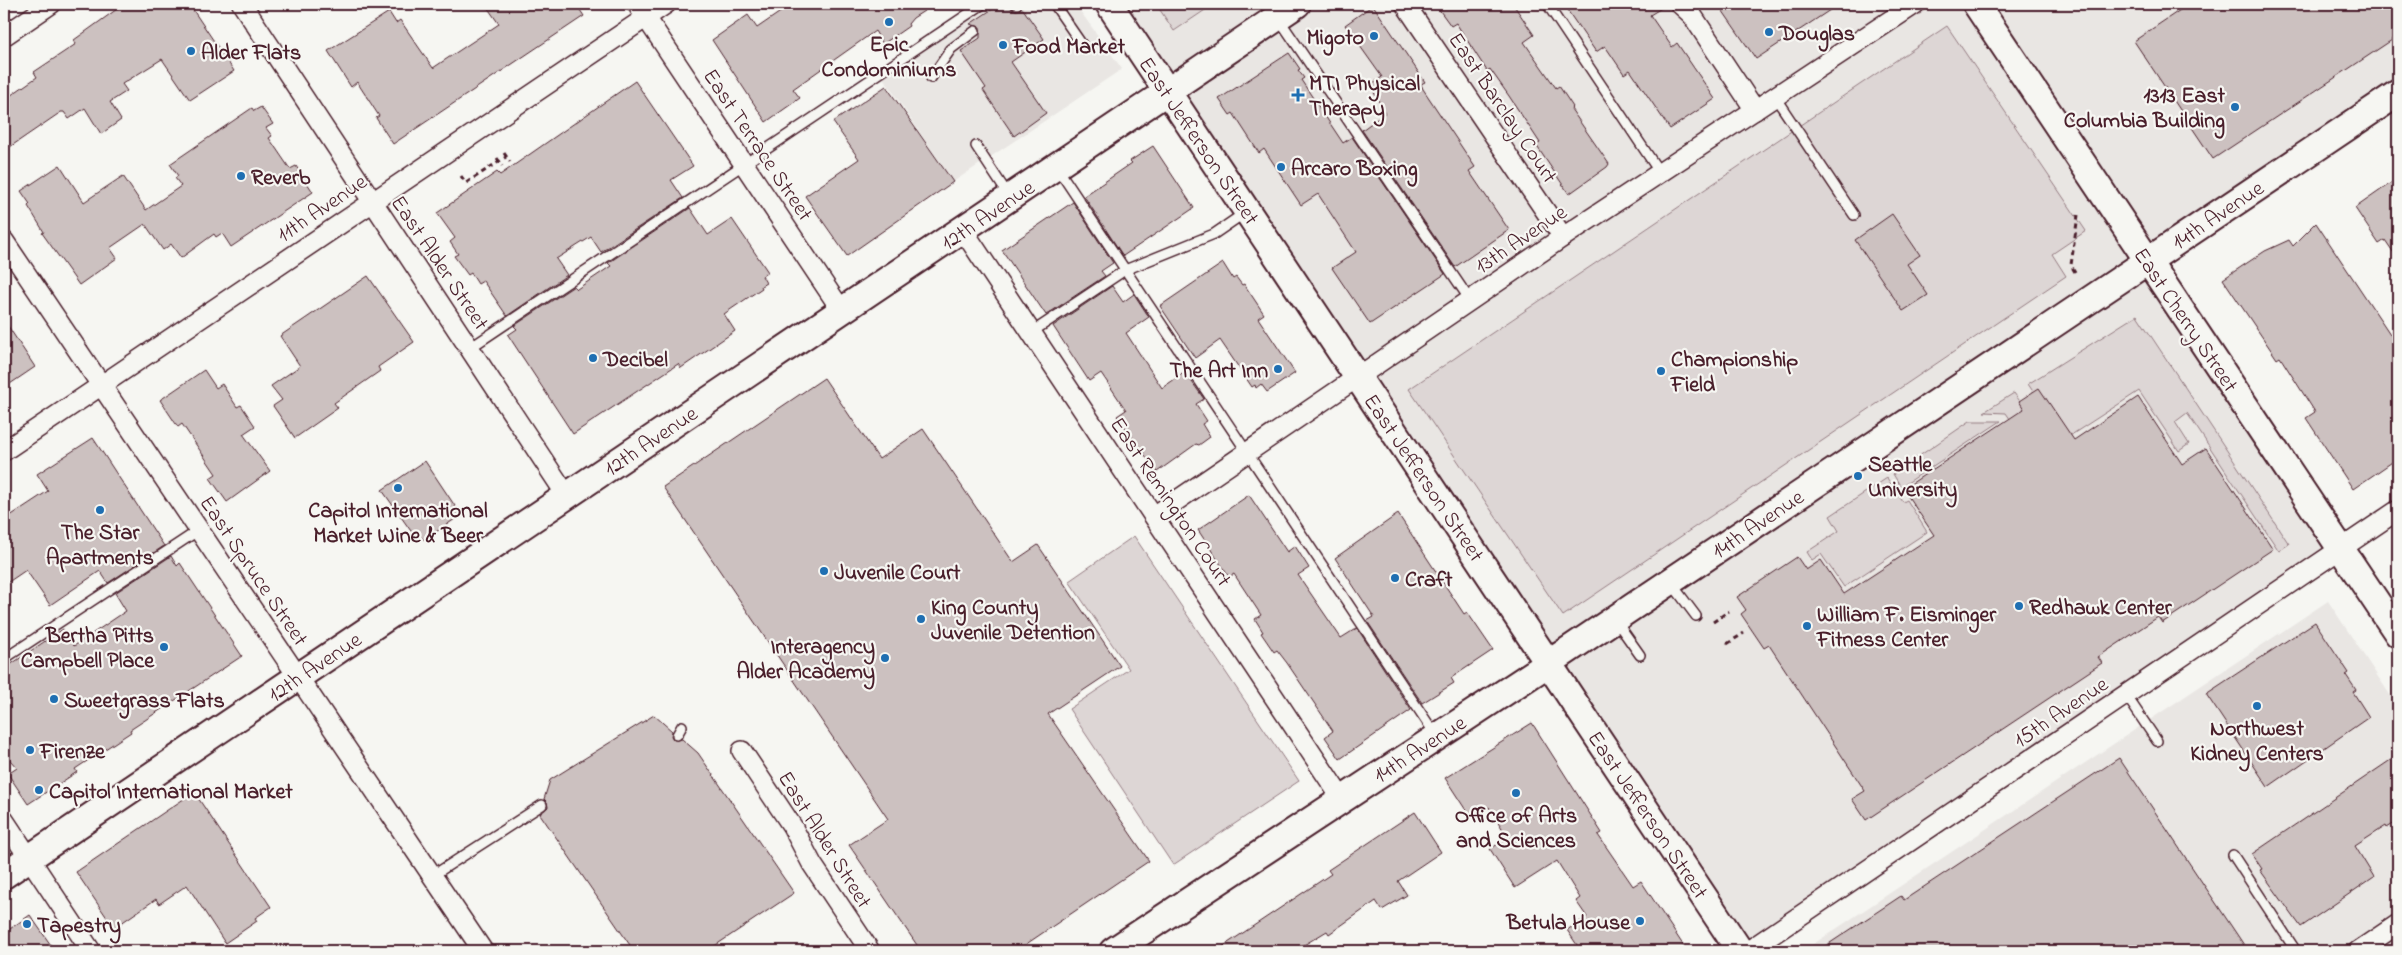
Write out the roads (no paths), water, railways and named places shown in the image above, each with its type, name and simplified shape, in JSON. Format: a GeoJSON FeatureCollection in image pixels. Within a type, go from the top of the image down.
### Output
{"type":"FeatureCollection","features":[{"type":"Feature","properties":{"kind":"street"},"geometry":{"type":"LineString","coordinates":[[4,36],[52,4]]}},
{"type":"Feature","properties":{"kind":"street","name":"East Alder Street"},"geometry":{"type":"LineString","coordinates":[[242,4],[567,496]]}},
{"type":"Feature","properties":{"kind":"street","name":"11th Avenue"},"geometry":{"type":"LineString","coordinates":[[4,451],[373,202],[641,11],[666,4]]}},
{"type":"Feature","properties":{"kind":"street","name":"East Jefferson Street"},"geometry":{"type":"LineString","coordinates":[[1108,4],[1168,91],[1740,951]]}},
{"type":"Feature","properties":{"kind":"street","name":"East Barclay Court"},"geometry":{"type":"LineString","coordinates":[[1405,4],[1563,237]]}},
{"type":"Feature","properties":{"kind":"street"},"geometry":{"type":"LineString","coordinates":[[1680,4],[1692,15],[1755,110]]}},
{"type":"Feature","properties":{"kind":"street","name":"13th Avenue"},"geometry":{"type":"LineString","coordinates":[[1154,516],[1563,237],[1915,4]]}},
{"type":"Feature","properties":{"kind":"street","name":"East Cherry Street"},"geometry":{"type":"LineString","coordinates":[[1976,4],[2398,634]]}},
{"type":"Feature","properties":{"kind":"street","name":"12th Avenue"},"geometry":{"type":"LineString","coordinates":[[4,875],[1287,10]]}},
{"type":"Feature","properties":{"kind":"street","name":"East Terrace Street"},"geometry":{"type":"LineString","coordinates":[[641,11],[842,311]]}},
{"type":"Feature","properties":{"kind":"street","name":"14th Avenue"},"geometry":{"type":"LineString","coordinates":[[1113,951],[1549,664],[2398,93]]}},
{"type":"Feature","properties":{"kind":"street","name":"East Remington Court"},"geometry":{"type":"LineString","coordinates":[[963,230],[1342,799]]}},
{"type":"Feature","properties":{"kind":"street","name":"East Spruce Street"},"geometry":{"type":"LineString","coordinates":[[4,241],[483,951]]}},
{"type":"Feature","properties":{"kind":"street","name":"15th Avenue"},"geometry":{"type":"LineString","coordinates":[[1748,951],[2398,510]]}},
{"type":"Feature","properties":{"kind":"street","name":"East Alder Street"},"geometry":{"type":"LineString","coordinates":[[742,752],[792,826],[812,864],[870,951]]}},
{"type":"Feature","properties":{"kind":"street"},"geometry":{"type":"LineString","coordinates":[[4,820],[90,951]]}},
{"type":"Feature","properties":{"kind":"street"},"geometry":{"type":"LineString","coordinates":[[2358,951],[2398,924]]}},
{"type":"Feature","properties":{"kind":"lane"},"geometry":{"type":"LineString","coordinates":[[470,348],[983,4]]}},
{"type":"Feature","properties":{"kind":"lane"},"geometry":{"type":"LineString","coordinates":[[1054,4],[1085,49]]}},
{"type":"Feature","properties":{"kind":"lane"},"geometry":{"type":"LineString","coordinates":[[1547,4],[1660,173]]}},
{"type":"Feature","properties":{"kind":"lane"},"geometry":{"type":"LineString","coordinates":[[1287,10],[1470,300]]}},
{"type":"Feature","properties":{"kind":"lane"},"geometry":{"type":"LineString","coordinates":[[931,78],[951,49],[975,31]]}},
{"type":"Feature","properties":{"kind":"lane"},"geometry":{"type":"LineString","coordinates":[[1775,97],[1854,215]]}},
{"type":"Feature","properties":{"kind":"lane"},"geometry":{"type":"LineString","coordinates":[[976,146],[1010,198]]}},
{"type":"Feature","properties":{"kind":"lane"},"geometry":{"type":"LineString","coordinates":[[1057,166],[1437,736]]}},
{"type":"Feature","properties":{"kind":"lane"},"geometry":{"type":"LineString","coordinates":[[1032,332],[1125,270],[1214,234],[1247,211]]}},
{"type":"Feature","properties":{"kind":"lane"},"geometry":{"type":"LineString","coordinates":[[4,659],[199,530]]}},
{"type":"Feature","properties":{"kind":"lane"},"geometry":{"type":"LineString","coordinates":[[1670,581],[1696,616]]}},
{"type":"Feature","properties":{"kind":"lane"},"geometry":{"type":"LineString","coordinates":[[1615,619],[1640,656]]}},
{"type":"Feature","properties":{"kind":"lane"},"geometry":{"type":"LineString","coordinates":[[2126,695],[2157,741]]}},
{"type":"Feature","properties":{"kind":"lane"},"geometry":{"type":"LineString","coordinates":[[677,735],[682,726]]}},
{"type":"Feature","properties":{"kind":"lane"},"geometry":{"type":"LineString","coordinates":[[432,876],[542,805]]}},
{"type":"Feature","properties":{"kind":"lane"},"geometry":{"type":"LineString","coordinates":[[2233,855],[2296,951]]}},
{"type":"Feature","properties":{"kind":"place","name":"Epic Condominiums"},"geometry":{"type":"Point","coordinates":[889,22]}},
{"type":"Feature","properties":{"kind":"place","name":"Douglas"},"geometry":{"type":"Point","coordinates":[1769,32]}},
{"type":"Feature","properties":{"kind":"place","name":"Migoto"},"geometry":{"type":"Point","coordinates":[1374,36]}},
{"type":"Feature","properties":{"kind":"place","name":"Food Market"},"geometry":{"type":"Point","coordinates":[1003,45]}},
{"type":"Feature","properties":{"kind":"place","name":"Alder Flats"},"geometry":{"type":"Point","coordinates":[191,51]}},
{"type":"Feature","properties":{"kind":"place","name":"MTI Physical Therapy"},"geometry":{"type":"Point","coordinates":[1298,95]}},
{"type":"Feature","properties":{"kind":"place","name":"1313 East Columbia Building"},"geometry":{"type":"Point","coordinates":[2235,107]}},
{"type":"Feature","properties":{"kind":"place","name":"Arcaro Boxing"},"geometry":{"type":"Point","coordinates":[1281,167]}},
{"type":"Feature","properties":{"kind":"place","name":"Reverb"},"geometry":{"type":"Point","coordinates":[241,176]}},
{"type":"Feature","properties":{"kind":"place","name":"Decibel"},"geometry":{"type":"Point","coordinates":[593,358]}},
{"type":"Feature","properties":{"kind":"place","name":"The Art Inn"},"geometry":{"type":"Point","coordinates":[1278,369]}},
{"type":"Feature","properties":{"kind":"place","name":"Championship Field"},"geometry":{"type":"Point","coordinates":[1661,371]}},
{"type":"Feature","properties":{"kind":"place","name":"Seattle University"},"geometry":{"type":"Point","coordinates":[1858,476]}},
{"type":"Feature","properties":{"kind":"place","name":"Capitol International Market Wine & Beer"},"geometry":{"type":"Point","coordinates":[398,488]}},
{"type":"Feature","properties":{"kind":"place","name":"The Star Apartments"},"geometry":{"type":"Point","coordinates":[100,510]}},
{"type":"Feature","properties":{"kind":"place","name":"Juvenile Court"},"geometry":{"type":"Point","coordinates":[824,571]}},
{"type":"Feature","properties":{"kind":"place","name":"Craft"},"geometry":{"type":"Point","coordinates":[1395,578]}},
{"type":"Feature","properties":{"kind":"place","name":"Redhawk Center"},"geometry":{"type":"Point","coordinates":[2019,606]}},
{"type":"Feature","properties":{"kind":"place","name":"King County Juvenile Detention"},"geometry":{"type":"Point","coordinates":[921,619]}},
{"type":"Feature","properties":{"kind":"place","name":"William F. Eisminger Fitness Center"},"geometry":{"type":"Point","coordinates":[1807,626]}},
{"type":"Feature","properties":{"kind":"place","name":"Bertha Pitts Campbell Place"},"geometry":{"type":"Point","coordinates":[164,647]}},
{"type":"Feature","properties":{"kind":"place","name":"Interagency Alder Academy"},"geometry":{"type":"Point","coordinates":[885,658]}},
{"type":"Feature","properties":{"kind":"place","name":"Sweetgrass Flats"},"geometry":{"type":"Point","coordinates":[54,699]}},
{"type":"Feature","properties":{"kind":"place","name":"Northwest Kidney Centers"},"geometry":{"type":"Point","coordinates":[2257,706]}},
{"type":"Feature","properties":{"kind":"place","name":"Firenze"},"geometry":{"type":"Point","coordinates":[30,750]}},
{"type":"Feature","properties":{"kind":"place","name":"Capitol International Market"},"geometry":{"type":"Point","coordinates":[39,790]}},
{"type":"Feature","properties":{"kind":"place","name":"Office of Arts and Sciences"},"geometry":{"type":"Point","coordinates":[1516,793]}},
{"type":"Feature","properties":{"kind":"place","name":"Betula House"},"geometry":{"type":"Point","coordinates":[1640,921]}},
{"type":"Feature","properties":{"kind":"place","name":"Tapestry"},"geometry":{"type":"Point","coordinates":[27,924]}}]}
